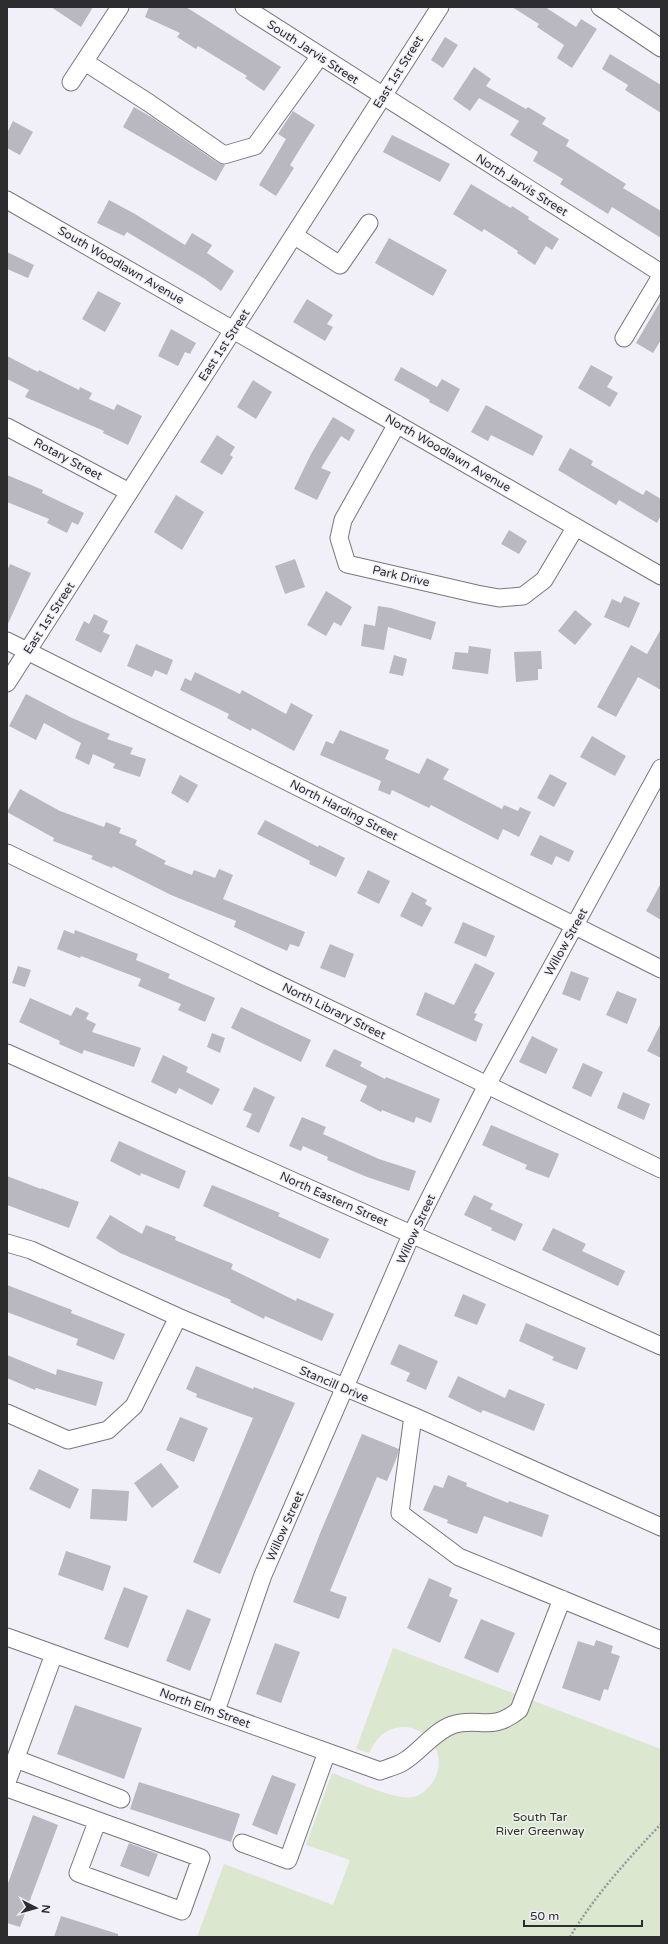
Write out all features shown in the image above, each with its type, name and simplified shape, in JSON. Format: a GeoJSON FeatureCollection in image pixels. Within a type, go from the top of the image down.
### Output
{"type":"FeatureCollection","features":[{"type":"Feature","properties":{"kind":"street"},"geometry":{"type":"LineString","coordinates":[[71,82],[120,7]]}},
{"type":"Feature","properties":{"kind":"street","name":"South Jarvis Street"},"geometry":{"type":"LineString","coordinates":[[244,7],[383,97]]}},
{"type":"Feature","properties":{"kind":"street","name":"East 1st Street"},"geometry":{"type":"LineString","coordinates":[[7,683],[235,330],[440,7]]}},
{"type":"Feature","properties":{"kind":"street"},"geometry":{"type":"LineString","coordinates":[[600,7],[661,48]]}},
{"type":"Feature","properties":{"kind":"street"},"geometry":{"type":"LineString","coordinates":[[85,62],[149,103],[224,155],[255,146],[320,56]]}},
{"type":"Feature","properties":{"kind":"street","name":"North Jarvis Street"},"geometry":{"type":"LineString","coordinates":[[383,97],[661,273]]}},
{"type":"Feature","properties":{"kind":"street","name":"South Woodlawn Avenue"},"geometry":{"type":"LineString","coordinates":[[7,200],[235,330]]}},
{"type":"Feature","properties":{"kind":"street"},"geometry":{"type":"LineString","coordinates":[[295,236],[340,265],[369,223]]}},
{"type":"Feature","properties":{"kind":"street"},"geometry":{"type":"LineString","coordinates":[[624,338],[661,276]]}},
{"type":"Feature","properties":{"kind":"street","name":"North Woodlawn Avenue"},"geometry":{"type":"LineString","coordinates":[[235,330],[575,528],[661,576]]}},
{"type":"Feature","properties":{"kind":"street","name":"Park Drive"},"geometry":{"type":"LineString","coordinates":[[397,424],[343,520],[340,538],[347,564],[477,594],[499,598],[523,596],[544,580],[575,528]]}},
{"type":"Feature","properties":{"kind":"street","name":"Rotary Street"},"geometry":{"type":"LineString","coordinates":[[7,427],[129,492]]}},
{"type":"Feature","properties":{"kind":"street","name":"North Harding Street"},"geometry":{"type":"LineString","coordinates":[[7,641],[661,969]]}},
{"type":"Feature","properties":{"kind":"street","name":"Willow Street"},"geometry":{"type":"LineString","coordinates":[[216,1711],[264,1575],[412,1233],[487,1085],[661,768]]}},
{"type":"Feature","properties":{"kind":"street","name":"North Library Street"},"geometry":{"type":"LineString","coordinates":[[7,853],[661,1169]]}},
{"type":"Feature","properties":{"kind":"street","name":"North Eastern Street"},"geometry":{"type":"LineString","coordinates":[[7,1053],[412,1233],[661,1346]]}},
{"type":"Feature","properties":{"kind":"street","name":"Stancill Drive"},"geometry":{"type":"LineString","coordinates":[[7,1243],[30,1250],[178,1317],[345,1389],[413,1416],[661,1527]]}},
{"type":"Feature","properties":{"kind":"street"},"geometry":{"type":"LineString","coordinates":[[7,1413],[68,1440],[108,1430],[134,1406],[178,1317]]}},
{"type":"Feature","properties":{"kind":"street"},"geometry":{"type":"LineString","coordinates":[[413,1416],[400,1513],[459,1557],[661,1640]]}},
{"type":"Feature","properties":{"kind":"street","name":"North Elm Street"},"geometry":{"type":"LineString","coordinates":[[7,1637],[380,1771],[403,1762],[435,1736],[452,1725],[472,1722],[498,1723],[508,1719],[518,1710],[562,1599]]}},
{"type":"Feature","properties":{"kind":"street"},"geometry":{"type":"LineString","coordinates":[[7,1782],[54,1654]]}},
{"type":"Feature","properties":{"kind":"street"},"geometry":{"type":"LineString","coordinates":[[242,1843],[288,1860],[327,1752]]}},
{"type":"Feature","properties":{"kind":"street"},"geometry":{"type":"LineString","coordinates":[[16,1759],[121,1799]]}},
{"type":"Feature","properties":{"kind":"street"},"geometry":{"type":"LineString","coordinates":[[7,1788],[97,1822],[201,1858],[182,1911],[78,1873],[97,1822]]}},
{"type":"Feature","properties":{"kind":"path"},"geometry":{"type":"LineString","coordinates":[[570,1937],[623,1865],[661,1824]]}},
{"type":"Feature","properties":{"kind":"green space","name":"South Tar River Greenway"},"geometry":{"type":"Polygon","coordinates":[[[393,1648],[661,1749],[661,1937],[197,1937],[224,1864],[333,1905],[350,1860],[306,1845],[332,1773],[384,1793],[405,1797],[413,1797],[418,1795],[426,1790],[432,1783],[438,1771],[439,1760],[436,1749],[430,1739],[421,1732],[410,1728],[398,1728],[386,1732],[381,1736],[376,1741],[369,1753],[356,1749],[393,1648]]]}},
{"type":"Feature","properties":{"kind":"building"},"geometry":{"type":"Polygon","coordinates":[[[51,7],[93,7],[81,27],[51,7]]]}},
{"type":"Feature","properties":{"kind":"building"},"geometry":{"type":"Polygon","coordinates":[[[149,7],[186,7],[281,67],[264,91],[245,78],[247,76],[198,46],[196,49],[177,37],[180,33],[145,17],[149,7]]]}},
{"type":"Feature","properties":{"kind":"building"},"geometry":{"type":"Polygon","coordinates":[[[512,7],[545,7],[576,27],[581,19],[597,29],[572,68],[557,58],[564,45],[537,27],[539,24],[512,7]]]}},
{"type":"Feature","properties":{"kind":"building"},"geometry":{"type":"Polygon","coordinates":[[[445,37],[458,45],[443,68],[431,60],[445,37]]]}},
{"type":"Feature","properties":{"kind":"building"},"geometry":{"type":"Polygon","coordinates":[[[610,54],[661,85],[661,113],[625,90],[628,85],[602,69],[610,54]]]}},
{"type":"Feature","properties":{"kind":"building"},"geometry":{"type":"Polygon","coordinates":[[[474,67],[491,79],[486,86],[526,109],[528,107],[546,118],[542,124],[569,140],[566,146],[626,184],[623,188],[661,211],[661,238],[612,207],[608,214],[560,184],[563,179],[533,161],[538,152],[510,135],[519,121],[479,98],[470,111],[453,99],[474,67]]]}},
{"type":"Feature","properties":{"kind":"building"},"geometry":{"type":"Polygon","coordinates":[[[134,107],[153,118],[218,163],[225,165],[216,181],[123,127],[134,107]]]}},
{"type":"Feature","properties":{"kind":"building"},"geometry":{"type":"Polygon","coordinates":[[[293,111],[315,125],[290,165],[294,168],[276,196],[259,185],[286,139],[278,134],[293,111]]]}},
{"type":"Feature","properties":{"kind":"building"},"geometry":{"type":"Polygon","coordinates":[[[13,121],[33,132],[20,155],[7,148],[7,133],[13,121]]]}},
{"type":"Feature","properties":{"kind":"building"},"geometry":{"type":"Polygon","coordinates":[[[392,135],[450,164],[440,182],[383,152],[392,135]]]}},
{"type":"Feature","properties":{"kind":"building"},"geometry":{"type":"Polygon","coordinates":[[[471,184],[511,208],[512,206],[529,217],[528,219],[559,239],[552,250],[546,246],[535,265],[517,253],[518,251],[484,229],[482,232],[453,214],[471,184]]]}},
{"type":"Feature","properties":{"kind":"building"},"geometry":{"type":"Polygon","coordinates":[[[109,200],[135,214],[185,245],[192,233],[212,245],[207,253],[234,271],[221,291],[205,279],[127,232],[124,236],[97,223],[109,200]]]}},
{"type":"Feature","properties":{"kind":"building"},"geometry":{"type":"Polygon","coordinates":[[[389,238],[447,270],[433,296],[375,263],[389,238]]]}},
{"type":"Feature","properties":{"kind":"building"},"geometry":{"type":"Polygon","coordinates":[[[7,252],[34,265],[28,278],[7,269],[7,252]]]}},
{"type":"Feature","properties":{"kind":"building"},"geometry":{"type":"Polygon","coordinates":[[[98,291],[121,303],[105,332],[82,319],[98,291]]]}},
{"type":"Feature","properties":{"kind":"building"},"geometry":{"type":"Polygon","coordinates":[[[307,299],[333,315],[327,324],[333,327],[325,341],[293,322],[307,299]]]}},
{"type":"Feature","properties":{"kind":"building"},"geometry":{"type":"Polygon","coordinates":[[[661,300],[661,340],[653,353],[636,343],[661,300]]]}},
{"type":"Feature","properties":{"kind":"building"},"geometry":{"type":"Polygon","coordinates":[[[171,329],[196,343],[190,354],[185,352],[178,366],[158,356],[171,329]]]}},
{"type":"Feature","properties":{"kind":"building"},"geometry":{"type":"Polygon","coordinates":[[[7,356],[38,372],[39,370],[79,390],[80,387],[92,393],[89,399],[114,410],[117,404],[142,416],[128,445],[103,433],[104,431],[25,397],[29,390],[7,379],[7,356]]]}},
{"type":"Feature","properties":{"kind":"building"},"geometry":{"type":"Polygon","coordinates":[[[591,365],[613,377],[607,387],[618,393],[610,407],[578,388],[591,365]]]}},
{"type":"Feature","properties":{"kind":"building"},"geometry":{"type":"Polygon","coordinates":[[[401,367],[437,387],[442,379],[460,389],[448,412],[394,380],[401,367]]]}},
{"type":"Feature","properties":{"kind":"building"},"geometry":{"type":"Polygon","coordinates":[[[253,380],[272,392],[256,419],[237,407],[253,380]]]}},
{"type":"Feature","properties":{"kind":"building"},"geometry":{"type":"Polygon","coordinates":[[[486,405],[543,436],[533,456],[491,435],[488,441],[471,432],[486,405]]]}},
{"type":"Feature","properties":{"kind":"building"},"geometry":{"type":"Polygon","coordinates":[[[333,417],[355,430],[349,441],[341,436],[321,468],[331,472],[317,500],[294,489],[311,454],[333,417]]]}},
{"type":"Feature","properties":{"kind":"building"},"geometry":{"type":"Polygon","coordinates":[[[217,435],[235,447],[230,455],[233,457],[222,475],[200,462],[217,435]]]}},
{"type":"Feature","properties":{"kind":"building"},"geometry":{"type":"Polygon","coordinates":[[[570,448],[593,461],[591,465],[643,495],[646,490],[661,499],[661,515],[657,523],[619,500],[616,505],[558,470],[570,448]]]}},
{"type":"Feature","properties":{"kind":"building"},"geometry":{"type":"Polygon","coordinates":[[[7,475],[43,490],[42,493],[84,513],[78,525],[72,522],[67,533],[47,523],[49,519],[7,502],[7,475]]]}},
{"type":"Feature","properties":{"kind":"building"},"geometry":{"type":"Polygon","coordinates":[[[176,495],[204,512],[182,550],[154,532],[176,495]]]}},
{"type":"Feature","properties":{"kind":"building"},"geometry":{"type":"Polygon","coordinates":[[[509,530],[527,541],[519,554],[501,544],[509,530]]]}},
{"type":"Feature","properties":{"kind":"building"},"geometry":{"type":"Polygon","coordinates":[[[295,559],[305,587],[285,594],[275,566],[295,559]]]}},
{"type":"Feature","properties":{"kind":"building"},"geometry":{"type":"Polygon","coordinates":[[[10,564],[31,573],[7,626],[7,571],[10,564]]]}},
{"type":"Feature","properties":{"kind":"building"},"geometry":{"type":"Polygon","coordinates":[[[326,591],[352,607],[341,626],[334,622],[326,636],[307,625],[326,591]]]}},
{"type":"Feature","properties":{"kind":"building"},"geometry":{"type":"Polygon","coordinates":[[[624,596],[640,603],[629,628],[604,617],[612,599],[621,603],[624,596]]]}},
{"type":"Feature","properties":{"kind":"building"},"geometry":{"type":"Polygon","coordinates":[[[378,606],[391,608],[436,622],[431,640],[388,627],[384,650],[361,646],[364,624],[375,626],[378,606]]]}},
{"type":"Feature","properties":{"kind":"building"},"geometry":{"type":"Polygon","coordinates":[[[575,610],[592,624],[575,645],[558,631],[575,610]]]}},
{"type":"Feature","properties":{"kind":"building"},"geometry":{"type":"Polygon","coordinates":[[[94,614],[108,621],[103,632],[110,635],[101,653],[75,640],[84,621],[89,624],[94,614]]]}},
{"type":"Feature","properties":{"kind":"building"},"geometry":{"type":"Polygon","coordinates":[[[661,629],[661,690],[638,677],[616,717],[597,707],[631,645],[647,654],[661,629]]]}},
{"type":"Feature","properties":{"kind":"building"},"geometry":{"type":"Polygon","coordinates":[[[136,644],[173,660],[167,675],[155,670],[152,677],[127,666],[136,644]]]}},
{"type":"Feature","properties":{"kind":"building"},"geometry":{"type":"Polygon","coordinates":[[[469,646],[491,649],[488,674],[452,669],[455,652],[468,653],[469,646]]]}},
{"type":"Feature","properties":{"kind":"building"},"geometry":{"type":"Polygon","coordinates":[[[541,651],[542,669],[538,669],[538,680],[516,682],[514,652],[541,651]]]}},
{"type":"Feature","properties":{"kind":"building"},"geometry":{"type":"Polygon","coordinates":[[[394,655],[407,659],[403,676],[389,673],[394,655]]]}},
{"type":"Feature","properties":{"kind":"building"},"geometry":{"type":"Polygon","coordinates":[[[195,672],[240,694],[242,690],[286,714],[291,703],[313,715],[294,751],[252,728],[251,731],[227,718],[229,714],[180,690],[185,678],[191,681],[195,672]]]}},
{"type":"Feature","properties":{"kind":"building"},"geometry":{"type":"Polygon","coordinates":[[[26,694],[72,718],[110,734],[107,739],[133,748],[130,754],[146,759],[140,777],[113,768],[115,764],[93,754],[89,765],[75,758],[81,743],[44,723],[36,740],[9,726],[26,694]]]}},
{"type":"Feature","properties":{"kind":"building"},"geometry":{"type":"Polygon","coordinates":[[[340,730],[389,750],[385,759],[419,774],[427,758],[449,769],[443,779],[502,809],[504,805],[518,811],[520,807],[531,812],[519,837],[503,829],[498,840],[431,805],[429,808],[392,790],[390,795],[378,790],[381,781],[320,755],[326,741],[333,744],[340,730]]]}},
{"type":"Feature","properties":{"kind":"building"},"geometry":{"type":"Polygon","coordinates":[[[592,736],[626,756],[615,776],[580,757],[592,736]]]}},
{"type":"Feature","properties":{"kind":"building"},"geometry":{"type":"Polygon","coordinates":[[[550,774],[567,783],[554,807],[537,798],[550,774]]]}},
{"type":"Feature","properties":{"kind":"building"},"geometry":{"type":"Polygon","coordinates":[[[180,775],[198,785],[188,803],[171,793],[180,775]]]}},
{"type":"Feature","properties":{"kind":"building"},"geometry":{"type":"Polygon","coordinates":[[[20,789],[60,811],[104,827],[106,822],[121,828],[119,833],[137,840],[135,845],[166,861],[164,864],[192,875],[194,870],[215,878],[219,869],[233,875],[223,899],[305,932],[299,947],[290,944],[287,951],[234,927],[236,921],[171,895],[113,866],[112,868],[91,859],[93,856],[53,841],[54,838],[7,812],[20,789]]]}},
{"type":"Feature","properties":{"kind":"building"},"geometry":{"type":"Polygon","coordinates":[[[265,820],[318,847],[319,845],[345,858],[336,877],[309,864],[310,861],[257,834],[265,820]]]}},
{"type":"Feature","properties":{"kind":"building"},"geometry":{"type":"Polygon","coordinates":[[[540,835],[574,851],[569,862],[556,856],[552,865],[530,855],[540,835]]]}},
{"type":"Feature","properties":{"kind":"building"},"geometry":{"type":"Polygon","coordinates":[[[368,870],[390,881],[379,904],[357,893],[368,870]]]}},
{"type":"Feature","properties":{"kind":"building"},"geometry":{"type":"Polygon","coordinates":[[[661,883],[661,920],[646,911],[661,883]]]}},
{"type":"Feature","properties":{"kind":"building"},"geometry":{"type":"Polygon","coordinates":[[[412,892],[427,900],[425,904],[432,908],[422,927],[400,916],[412,892]]]}},
{"type":"Feature","properties":{"kind":"building"},"geometry":{"type":"Polygon","coordinates":[[[463,922],[495,936],[486,957],[454,943],[463,922]]]}},
{"type":"Feature","properties":{"kind":"building"},"geometry":{"type":"Polygon","coordinates":[[[64,930],[74,934],[75,930],[138,954],[136,960],[170,974],[168,978],[215,998],[205,1022],[178,1010],[181,1004],[138,986],[141,979],[81,956],[80,958],[57,949],[64,930]]]}},
{"type":"Feature","properties":{"kind":"building"},"geometry":{"type":"Polygon","coordinates":[[[330,944],[354,954],[345,978],[320,968],[330,944]]]}},
{"type":"Feature","properties":{"kind":"building"},"geometry":{"type":"Polygon","coordinates":[[[475,963],[495,973],[474,1013],[477,1014],[474,1020],[483,1024],[476,1042],[416,1015],[425,992],[454,1005],[475,963]]]}},
{"type":"Feature","properties":{"kind":"building"},"geometry":{"type":"Polygon","coordinates":[[[18,966],[31,970],[25,987],[12,983],[18,966]]]}},
{"type":"Feature","properties":{"kind":"building"},"geometry":{"type":"Polygon","coordinates":[[[571,971],[589,978],[580,1001],[562,994],[571,971]]]}},
{"type":"Feature","properties":{"kind":"building"},"geometry":{"type":"Polygon","coordinates":[[[617,991],[637,999],[627,1024],[606,1015],[617,991]]]}},
{"type":"Feature","properties":{"kind":"building"},"geometry":{"type":"Polygon","coordinates":[[[30,998],[71,1016],[76,1007],[89,1013],[86,1019],[96,1024],[92,1032],[141,1048],[134,1067],[84,1050],[82,1054],[59,1044],[60,1041],[19,1022],[30,998]]]}},
{"type":"Feature","properties":{"kind":"building"},"geometry":{"type":"Polygon","coordinates":[[[241,1007],[311,1040],[301,1062],[231,1028],[241,1007]]]}},
{"type":"Feature","properties":{"kind":"building"},"geometry":{"type":"Polygon","coordinates":[[[661,1023],[661,1058],[647,1051],[661,1023]]]}},
{"type":"Feature","properties":{"kind":"building"},"geometry":{"type":"Polygon","coordinates":[[[212,1033],[225,1038],[220,1053],[207,1047],[212,1033]]]}},
{"type":"Feature","properties":{"kind":"building"},"geometry":{"type":"Polygon","coordinates":[[[532,1036],[558,1049],[546,1074],[519,1062],[532,1036]]]}},
{"type":"Feature","properties":{"kind":"building"},"geometry":{"type":"Polygon","coordinates":[[[334,1049],[362,1062],[360,1066],[385,1079],[386,1077],[440,1099],[431,1123],[416,1117],[414,1123],[382,1110],[381,1112],[360,1101],[367,1086],[325,1066],[334,1049]]]}},
{"type":"Feature","properties":{"kind":"building"},"geometry":{"type":"Polygon","coordinates":[[[163,1055],[188,1067],[186,1072],[220,1089],[212,1105],[179,1088],[176,1094],[151,1082],[163,1055]]]}},
{"type":"Feature","properties":{"kind":"building"},"geometry":{"type":"Polygon","coordinates":[[[583,1063],[603,1072],[591,1097],[572,1088],[583,1063]]]}},
{"type":"Feature","properties":{"kind":"building"},"geometry":{"type":"Polygon","coordinates":[[[254,1087],[275,1097],[259,1133],[246,1127],[252,1114],[243,1110],[254,1087]]]}},
{"type":"Feature","properties":{"kind":"building"},"geometry":{"type":"Polygon","coordinates":[[[623,1092],[650,1104],[644,1120],[617,1108],[623,1092]]]}},
{"type":"Feature","properties":{"kind":"building"},"geometry":{"type":"Polygon","coordinates":[[[302,1117],[326,1127],[323,1134],[379,1159],[416,1171],[409,1191],[367,1177],[327,1160],[328,1157],[303,1146],[301,1151],[289,1146],[302,1117]]]}},
{"type":"Feature","properties":{"kind":"building"},"geometry":{"type":"Polygon","coordinates":[[[491,1125],[559,1154],[549,1178],[525,1169],[527,1165],[482,1145],[491,1125]]]}},
{"type":"Feature","properties":{"kind":"building"},"geometry":{"type":"Polygon","coordinates":[[[119,1141],[186,1171],[179,1189],[141,1173],[140,1176],[110,1161],[119,1141]]]}},
{"type":"Feature","properties":{"kind":"building"},"geometry":{"type":"Polygon","coordinates":[[[7,1176],[79,1202],[69,1228],[7,1205],[7,1176]]]}},
{"type":"Feature","properties":{"kind":"building"},"geometry":{"type":"Polygon","coordinates":[[[212,1185],[280,1213],[278,1216],[329,1239],[320,1259],[203,1206],[212,1185]]]}},
{"type":"Feature","properties":{"kind":"building"},"geometry":{"type":"Polygon","coordinates":[[[474,1195],[493,1204],[490,1209],[523,1224],[515,1241],[464,1215],[474,1195]]]}},
{"type":"Feature","properties":{"kind":"building"},"geometry":{"type":"Polygon","coordinates":[[[110,1215],[142,1234],[146,1225],[176,1237],[175,1240],[233,1264],[231,1269],[296,1301],[297,1298],[334,1314],[322,1341],[265,1316],[264,1319],[230,1302],[231,1300],[120,1253],[96,1238],[110,1215]]]}},
{"type":"Feature","properties":{"kind":"building"},"geometry":{"type":"Polygon","coordinates":[[[553,1228],[586,1244],[582,1251],[625,1271],[618,1286],[542,1250],[553,1228]]]}},
{"type":"Feature","properties":{"kind":"building"},"geometry":{"type":"Polygon","coordinates":[[[7,1285],[72,1310],[71,1313],[125,1334],[114,1360],[76,1345],[78,1339],[7,1312],[7,1285]]]}},
{"type":"Feature","properties":{"kind":"building"},"geometry":{"type":"Polygon","coordinates":[[[463,1294],[486,1304],[477,1325],[454,1316],[463,1294]]]}},
{"type":"Feature","properties":{"kind":"building"},"geometry":{"type":"Polygon","coordinates":[[[526,1323],[586,1348],[577,1370],[552,1360],[554,1357],[519,1341],[526,1323]]]}},
{"type":"Feature","properties":{"kind":"building"},"geometry":{"type":"Polygon","coordinates":[[[399,1344],[438,1361],[426,1390],[406,1381],[410,1373],[390,1364],[399,1344]]]}},
{"type":"Feature","properties":{"kind":"building"},"geometry":{"type":"Polygon","coordinates":[[[7,1355],[56,1375],[57,1369],[103,1382],[96,1406],[36,1388],[35,1390],[7,1378],[7,1355]]]}},
{"type":"Feature","properties":{"kind":"building"},"geometry":{"type":"Polygon","coordinates":[[[196,1366],[253,1389],[254,1387],[295,1403],[220,1574],[193,1562],[253,1418],[196,1397],[197,1394],[186,1389],[196,1366]]]}},
{"type":"Feature","properties":{"kind":"building"},"geometry":{"type":"Polygon","coordinates":[[[458,1376],[505,1398],[509,1389],[545,1404],[534,1431],[483,1410],[481,1413],[448,1397],[458,1376]]]}},
{"type":"Feature","properties":{"kind":"building"},"geometry":{"type":"Polygon","coordinates":[[[180,1417],[208,1428],[194,1462],[166,1450],[180,1417]]]}},
{"type":"Feature","properties":{"kind":"building"},"geometry":{"type":"Polygon","coordinates":[[[362,1434],[399,1449],[387,1481],[377,1477],[330,1591],[347,1597],[339,1619],[293,1602],[362,1434]]]}},
{"type":"Feature","properties":{"kind":"building"},"geometry":{"type":"Polygon","coordinates":[[[161,1463],[179,1487],[152,1508],[134,1483],[161,1463]]]}},
{"type":"Feature","properties":{"kind":"building"},"geometry":{"type":"Polygon","coordinates":[[[39,1469],[79,1489],[70,1509],[29,1489],[39,1469]]]}},
{"type":"Feature","properties":{"kind":"building"},"geometry":{"type":"Polygon","coordinates":[[[448,1475],[467,1483],[466,1486],[508,1503],[509,1501],[549,1515],[542,1537],[484,1516],[477,1534],[447,1523],[448,1520],[423,1510],[434,1485],[443,1488],[448,1475]]]}},
{"type":"Feature","properties":{"kind":"building"},"geometry":{"type":"Polygon","coordinates":[[[92,1489],[129,1491],[127,1521],[90,1519],[92,1489]]]}},
{"type":"Feature","properties":{"kind":"building"},"geometry":{"type":"Polygon","coordinates":[[[66,1551],[111,1566],[103,1591],[58,1575],[66,1551]]]}},
{"type":"Feature","properties":{"kind":"building"},"geometry":{"type":"Polygon","coordinates":[[[429,1578],[452,1588],[449,1596],[458,1600],[440,1643],[407,1628],[429,1578]]]}},
{"type":"Feature","properties":{"kind":"building"},"geometry":{"type":"Polygon","coordinates":[[[124,1587],[148,1596],[128,1648],[104,1639],[124,1587]]]}},
{"type":"Feature","properties":{"kind":"building"},"geometry":{"type":"Polygon","coordinates":[[[187,1609],[211,1619],[190,1671],[166,1661],[187,1609]]]}},
{"type":"Feature","properties":{"kind":"building"},"geometry":{"type":"Polygon","coordinates":[[[481,1619],[515,1633],[498,1673],[464,1658],[481,1619]]]}},
{"type":"Feature","properties":{"kind":"building"},"geometry":{"type":"Polygon","coordinates":[[[596,1640],[613,1646],[611,1653],[620,1656],[608,1690],[604,1689],[600,1701],[562,1688],[578,1641],[594,1646],[596,1640]]]}},
{"type":"Feature","properties":{"kind":"building"},"geometry":{"type":"Polygon","coordinates":[[[275,1643],[300,1652],[281,1703],[256,1694],[275,1643]]]}},
{"type":"Feature","properties":{"kind":"building"},"geometry":{"type":"Polygon","coordinates":[[[75,1705],[142,1728],[124,1779],[57,1754],[75,1705]]]}},
{"type":"Feature","properties":{"kind":"building"},"geometry":{"type":"Polygon","coordinates":[[[272,1775],[296,1784],[277,1835],[252,1825],[272,1775]]]}},
{"type":"Feature","properties":{"kind":"building"},"geometry":{"type":"Polygon","coordinates":[[[139,1782],[240,1814],[231,1842],[130,1809],[139,1782]]]}},
{"type":"Feature","properties":{"kind":"building"},"geometry":{"type":"Polygon","coordinates":[[[33,1815],[58,1825],[20,1927],[7,1923],[7,1886],[33,1815]]]}},
{"type":"Feature","properties":{"kind":"building"},"geometry":{"type":"Polygon","coordinates":[[[129,1843],[158,1854],[149,1877],[120,1866],[129,1843]]]}},
{"type":"Feature","properties":{"kind":"building"},"geometry":{"type":"Polygon","coordinates":[[[61,1916],[118,1934],[118,1937],[54,1937],[61,1916]]]}}]}
